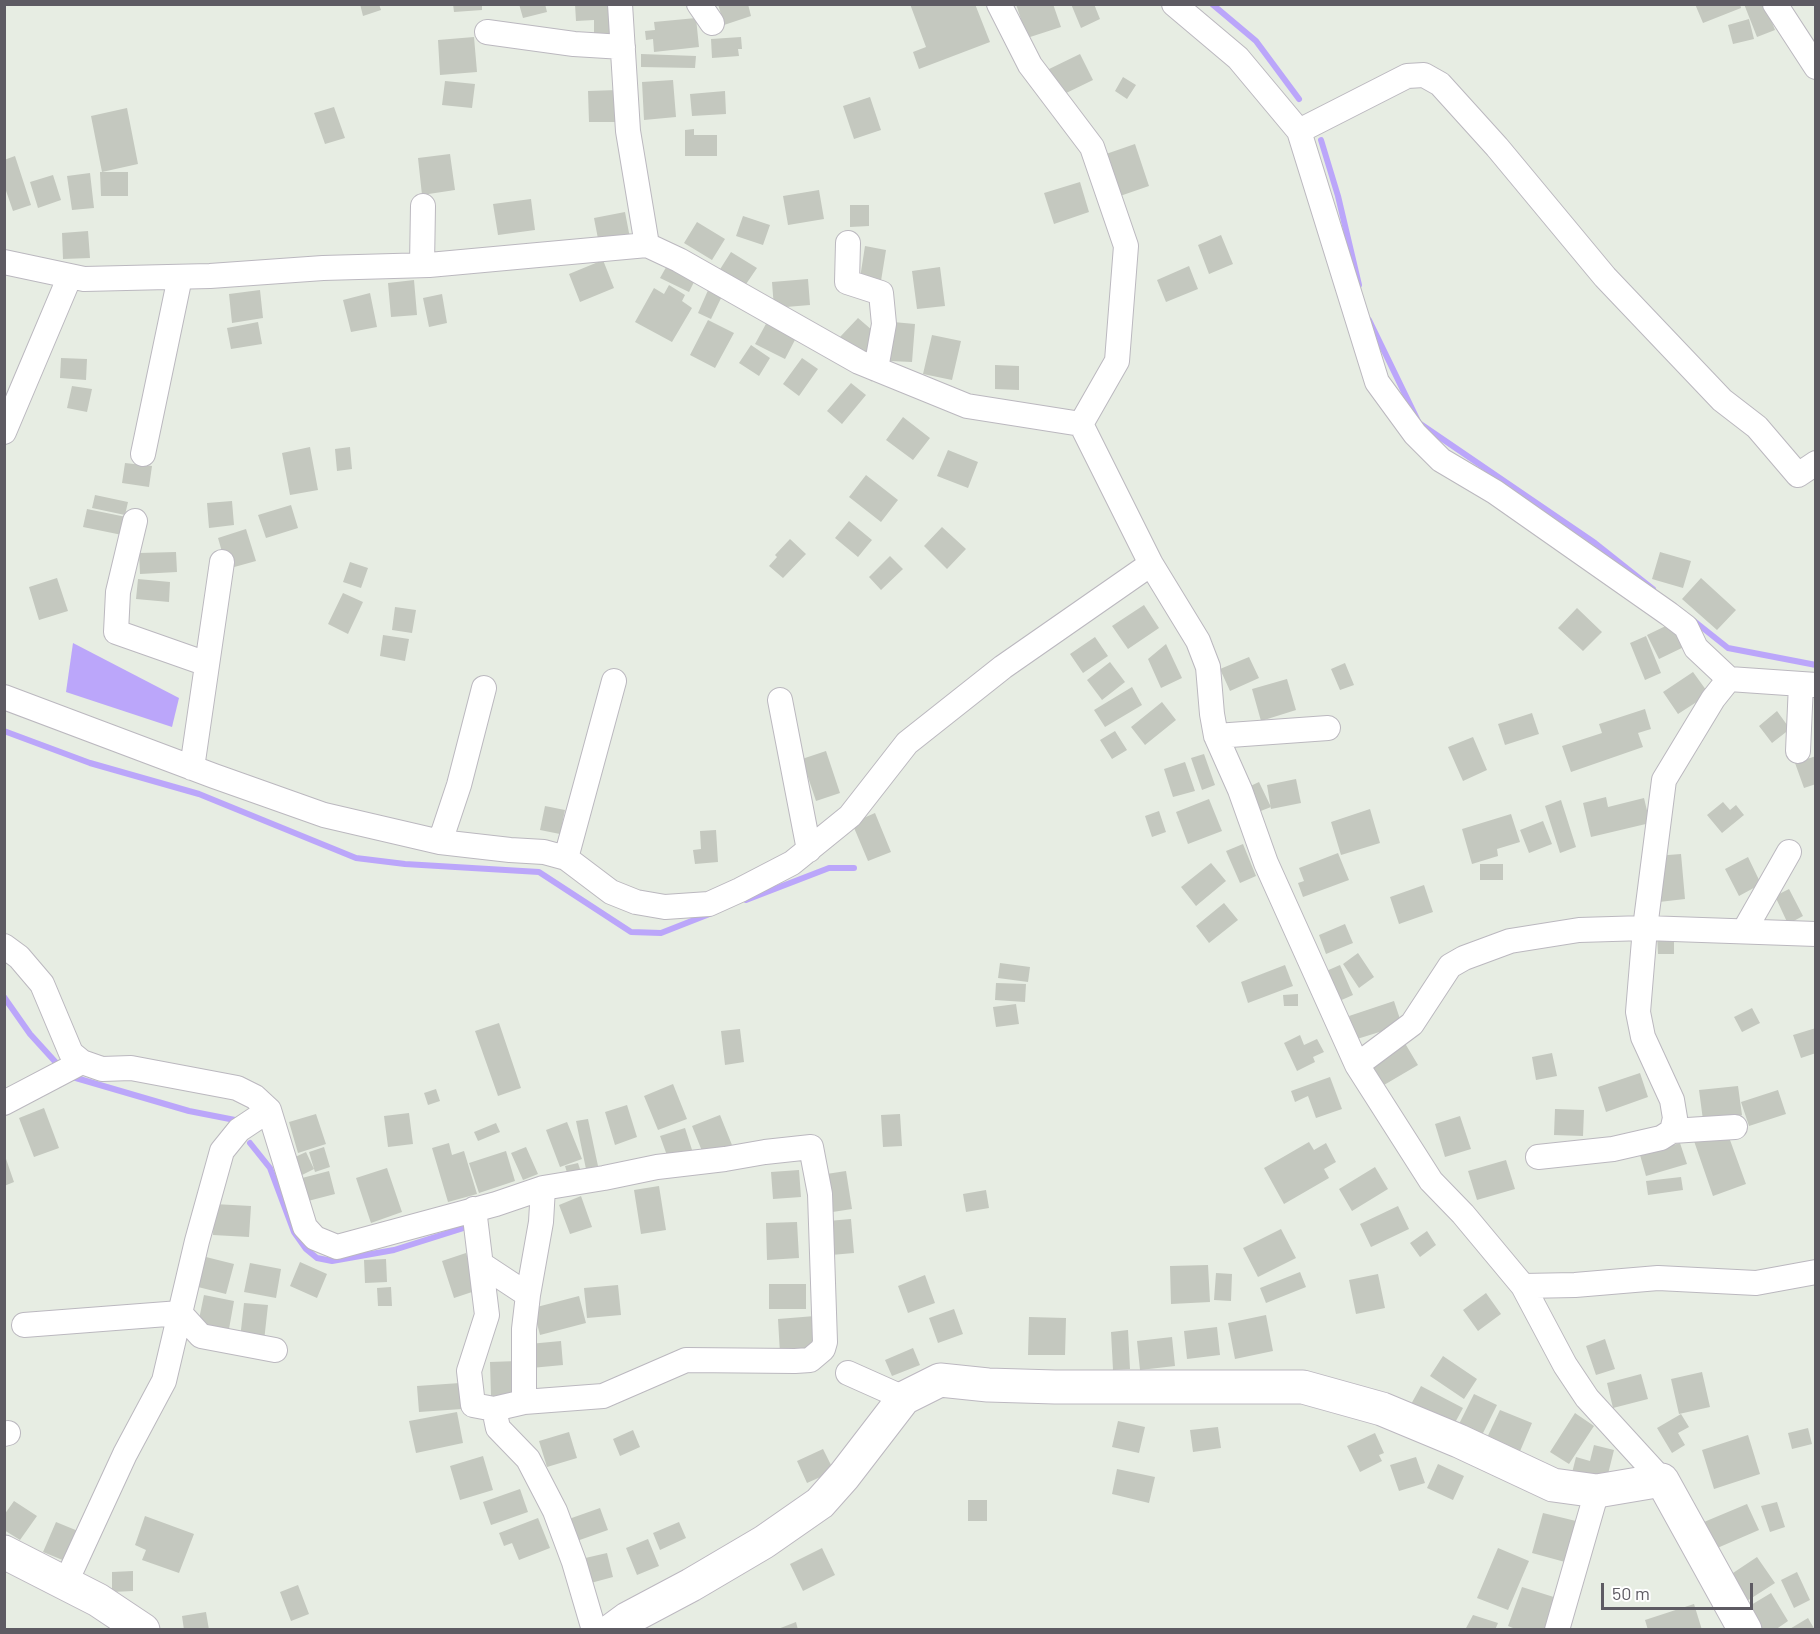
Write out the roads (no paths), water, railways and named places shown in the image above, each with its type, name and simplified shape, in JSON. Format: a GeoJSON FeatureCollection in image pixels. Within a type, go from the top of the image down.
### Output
{"type":"FeatureCollection","features":[{"type":"Feature","properties":{"kind":"main road"},"geometry":{"type":"LineString","coordinates":[[612,1629],[764,1542],[820,1503],[844,1476],[904,1398],[940,1380],[988,1385],[1055,1387],[1303,1387],[1382,1409],[1553,1485],[1597,1491],[1662,1480],[1745,1629]]}},
{"type":"Feature","properties":{"kind":"main road"},"geometry":{"type":"LineString","coordinates":[[4,1551],[98,1600],[143,1629]]}},
{"type":"Feature","properties":{"kind":"street"},"geometry":{"type":"LineString","coordinates":[[620,4],[628,131],[647,245]]}},
{"type":"Feature","properties":{"kind":"street"},"geometry":{"type":"LineString","coordinates":[[999,4],[1030,65],[1092,147],[1126,246],[1117,361],[1081,424]]}},
{"type":"Feature","properties":{"kind":"street"},"geometry":{"type":"LineString","coordinates":[[1174,4],[1238,58],[1299,131],[1377,382],[1415,434],[1441,460],[1495,492],[1686,627],[1696,648],[1729,679],[1808,685],[1798,751]]}},
{"type":"Feature","properties":{"kind":"street"},"geometry":{"type":"LineString","coordinates":[[1775,4],[1815,66]]}},
{"type":"Feature","properties":{"kind":"street"},"geometry":{"type":"LineString","coordinates":[[487,32],[574,44],[623,46]]}},
{"type":"Feature","properties":{"kind":"street"},"geometry":{"type":"LineString","coordinates":[[1299,131],[1407,76],[1424,75],[1440,84],[1497,147],[1605,277],[1722,400],[1757,427],[1810,475]]}},
{"type":"Feature","properties":{"kind":"street"},"geometry":{"type":"LineString","coordinates":[[422,265],[423,206]]}},
{"type":"Feature","properties":{"kind":"street"},"geometry":{"type":"LineString","coordinates":[[848,243],[846,282],[880,293],[884,324],[876,369]]}},
{"type":"Feature","properties":{"kind":"street"},"geometry":{"type":"LineString","coordinates":[[4,261],[84,279],[180,277],[323,268],[422,265],[647,245],[679,260],[859,362],[967,406],[1081,424]]}},
{"type":"Feature","properties":{"kind":"street"},"geometry":{"type":"LineString","coordinates":[[4,432],[70,276]]}},
{"type":"Feature","properties":{"kind":"street"},"geometry":{"type":"LineString","coordinates":[[143,454],[180,277]]}},
{"type":"Feature","properties":{"kind":"street"},"geometry":{"type":"LineString","coordinates":[[1081,424],[1151,564],[1198,641],[1208,667],[1216,736],[1240,790],[1266,863],[1357,1065],[1431,1181],[1463,1214],[1523,1286],[1564,1365],[1587,1398],[1662,1480]]}},
{"type":"Feature","properties":{"kind":"street"},"geometry":{"type":"LineString","coordinates":[[135,521],[118,592],[116,632],[207,663]]}},
{"type":"Feature","properties":{"kind":"street"},"geometry":{"type":"LineString","coordinates":[[192,768],[222,562]]}},
{"type":"Feature","properties":{"kind":"street"},"geometry":{"type":"LineString","coordinates":[[4,697],[324,815],[440,842],[544,852],[566,858],[611,892],[636,902],[665,907],[709,904],[740,891],[792,863],[850,816],[907,743],[1003,667],[1151,564]]}},
{"type":"Feature","properties":{"kind":"street"},"geometry":{"type":"LineString","coordinates":[[1672,1131],[1675,1118],[1672,1100],[1643,1037],[1638,1012],[1645,928],[1664,780],[1713,699],[1729,679]]}},
{"type":"Feature","properties":{"kind":"street"},"geometry":{"type":"LineString","coordinates":[[566,858],[614,681]]}},
{"type":"Feature","properties":{"kind":"street"},"geometry":{"type":"LineString","coordinates":[[440,842],[459,785],[484,688]]}},
{"type":"Feature","properties":{"kind":"street"},"geometry":{"type":"LineString","coordinates":[[780,700],[808,850]]}},
{"type":"Feature","properties":{"kind":"street"},"geometry":{"type":"LineString","coordinates":[[1216,736],[1328,728]]}},
{"type":"Feature","properties":{"kind":"street"},"geometry":{"type":"LineString","coordinates":[[1744,932],[1789,852]]}},
{"type":"Feature","properties":{"kind":"street"},"geometry":{"type":"LineString","coordinates":[[1357,1065],[1412,1024],[1450,966],[1464,958],[1518,940],[1579,930],[1645,928],[1815,934]]}},
{"type":"Feature","properties":{"kind":"street"},"geometry":{"type":"LineString","coordinates":[[4,946],[19,957],[42,984],[71,1053],[82,1062],[102,1069],[131,1068],[237,1088],[255,1097],[269,1110],[305,1227],[315,1238],[337,1247],[543,1188],[657,1167],[811,1147],[820,1194],[825,1342],[823,1349],[810,1360],[686,1360],[603,1396],[524,1402],[494,1409],[473,1405],[469,1371],[487,1315],[474,1209]]}},
{"type":"Feature","properties":{"kind":"street"},"geometry":{"type":"LineString","coordinates":[[4,1103],[82,1062]]}},
{"type":"Feature","properties":{"kind":"street"},"geometry":{"type":"LineString","coordinates":[[65,1584],[117,1470],[164,1382],[197,1240],[222,1151],[240,1130],[269,1110]]}},
{"type":"Feature","properties":{"kind":"street"},"geometry":{"type":"LineString","coordinates":[[1538,1157],[1613,1149],[1661,1138],[1672,1131],[1735,1126]]}},
{"type":"Feature","properties":{"kind":"street"},"geometry":{"type":"LineString","coordinates":[[524,1402],[524,1329],[541,1222],[543,1188]]}},
{"type":"Feature","properties":{"kind":"street"},"geometry":{"type":"LineString","coordinates":[[481,1264],[528,1295]]}},
{"type":"Feature","properties":{"kind":"street"},"geometry":{"type":"LineString","coordinates":[[1523,1286],[1575,1285],[1658,1278],[1756,1283],[1815,1272]]}},
{"type":"Feature","properties":{"kind":"street"},"geometry":{"type":"LineString","coordinates":[[24,1325],[180,1313]]}},
{"type":"Feature","properties":{"kind":"street"},"geometry":{"type":"LineString","coordinates":[[180,1313],[201,1336],[275,1350]]}},
{"type":"Feature","properties":{"kind":"street"},"geometry":{"type":"LineString","coordinates":[[848,1372],[904,1398]]}},
{"type":"Feature","properties":{"kind":"street"},"geometry":{"type":"LineString","coordinates":[[494,1409],[498,1428],[528,1459],[555,1511],[574,1562],[594,1629]]}},
{"type":"Feature","properties":{"kind":"street"},"geometry":{"type":"LineString","coordinates":[[1557,1629],[1597,1491]]}},
{"type":"Feature","properties":{"kind":"waterway"},"geometry":{"type":"LineString","coordinates":[[1212,4],[1256,41],[1299,99]]}},
{"type":"Feature","properties":{"kind":"waterway"},"geometry":{"type":"LineString","coordinates":[[1321,140],[1338,196],[1359,285]]}},
{"type":"Feature","properties":{"kind":"waterway"},"geometry":{"type":"LineString","coordinates":[[1369,320],[1419,423],[1595,543],[1653,589]]}},
{"type":"Feature","properties":{"kind":"waterway"},"geometry":{"type":"LineString","coordinates":[[1694,621],[1728,648],[1816,665]]}},
{"type":"Feature","properties":{"kind":"waterway"},"geometry":{"type":"LineString","coordinates":[[4,731],[90,763],[199,794],[356,858],[405,864],[539,872],[631,932],[661,933],[712,913]]}},
{"type":"Feature","properties":{"kind":"waterway"},"geometry":{"type":"LineString","coordinates":[[746,900],[829,868],[854,868]]}},
{"type":"Feature","properties":{"kind":"waterway"},"geometry":{"type":"LineString","coordinates":[[4,997],[30,1034],[60,1067]]}},
{"type":"Feature","properties":{"kind":"waterway"},"geometry":{"type":"LineString","coordinates":[[69,1076],[189,1111],[235,1120]]}},
{"type":"Feature","properties":{"kind":"waterway"},"geometry":{"type":"LineString","coordinates":[[250,1143],[270,1168],[294,1232],[306,1249],[317,1258],[332,1261],[394,1250],[470,1226]]}}]}
